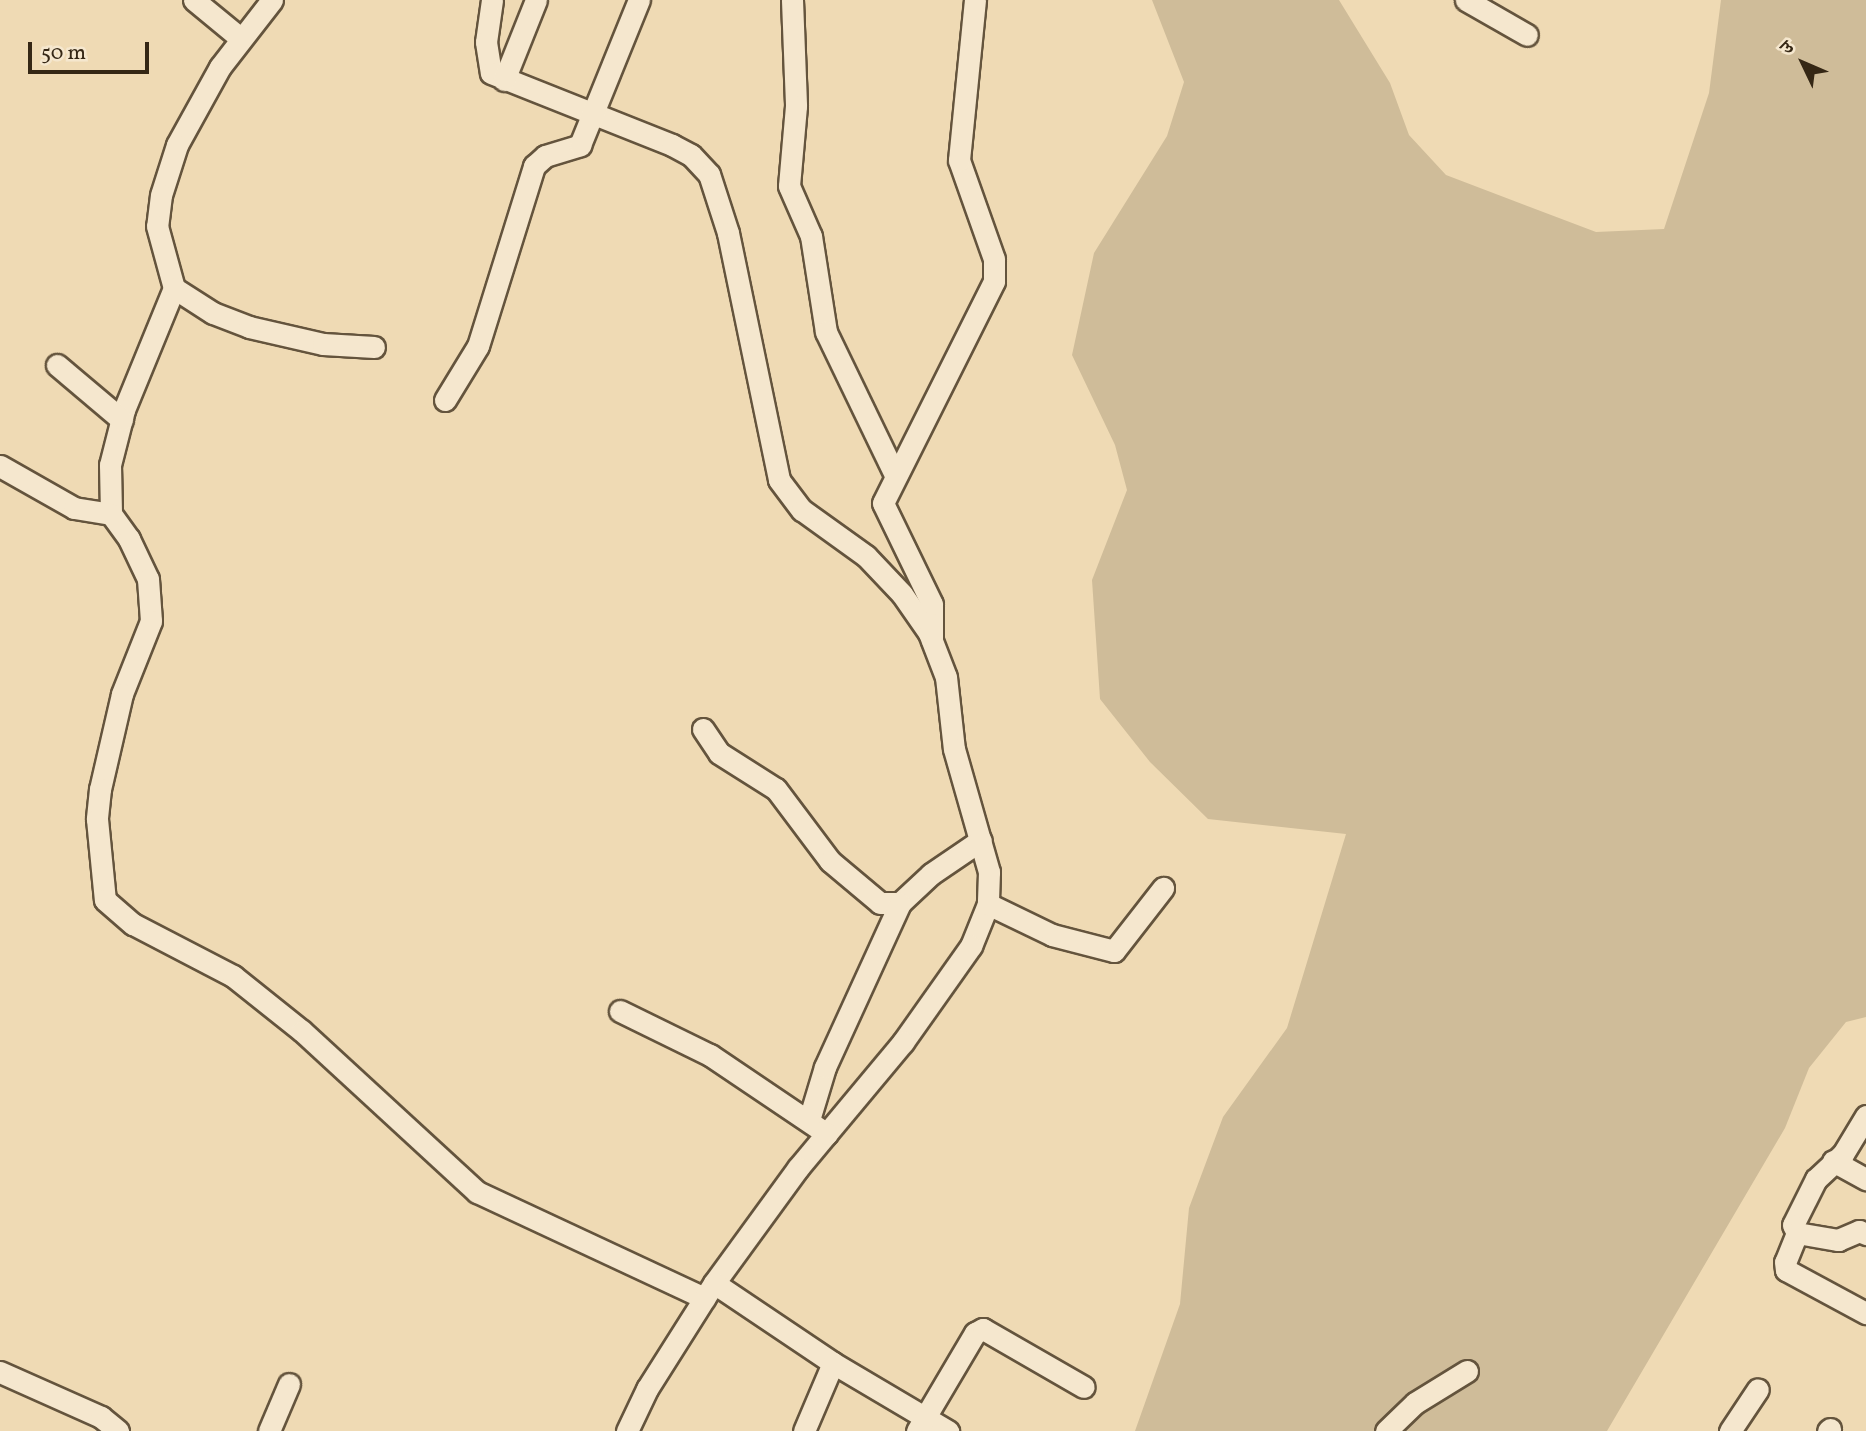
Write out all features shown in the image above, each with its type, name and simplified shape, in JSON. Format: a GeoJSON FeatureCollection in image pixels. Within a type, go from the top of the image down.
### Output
{"type":"FeatureCollection","features":[{"type":"Feature","properties":{"kind":"street"},"geometry":{"type":"LineString","coordinates":[[194,0],[239,37]]}},
{"type":"Feature","properties":{"kind":"street"},"geometry":{"type":"LineString","coordinates":[[272,0],[239,37],[185,128],[161,195],[157,226],[174,288],[122,421],[110,466],[111,514],[130,539],[148,579],[151,621],[122,694],[100,789],[97,819],[105,900],[133,924],[233,976],[292,1023],[477,1192],[709,1291],[833,1363],[920,1424],[948,1431]]}},
{"type":"Feature","properties":{"kind":"street"},"geometry":{"type":"LineString","coordinates":[[492,0],[486,62],[491,73],[672,145],[691,155],[709,174],[728,233],[779,480],[802,510],[866,556],[902,594],[932,640],[946,677],[960,775],[989,872],[988,904],[971,946],[709,1291],[647,1389],[627,1431]]}},
{"type":"Feature","properties":{"kind":"street"},"geometry":{"type":"LineString","coordinates":[[504,80],[536,0]]}},
{"type":"Feature","properties":{"kind":"street"},"geometry":{"type":"LineString","coordinates":[[445,400],[478,345],[534,166],[545,156],[580,145],[639,0]]}},
{"type":"Feature","properties":{"kind":"street"},"geometry":{"type":"LineString","coordinates":[[792,0],[796,106],[789,186],[811,236],[826,332],[851,393],[895,475]]}},
{"type":"Feature","properties":{"kind":"street"},"geometry":{"type":"LineString","coordinates":[[932,640],[932,604],[884,509],[895,475],[994,281],[994,259],[959,160],[975,0]]}},
{"type":"Feature","properties":{"kind":"street"},"geometry":{"type":"LineString","coordinates":[[1466,0],[1527,35]]}},
{"type":"Feature","properties":{"kind":"street"},"geometry":{"type":"LineString","coordinates":[[174,288],[213,313],[249,327],[323,344],[374,347]]}},
{"type":"Feature","properties":{"kind":"street"},"geometry":{"type":"LineString","coordinates":[[57,365],[122,421]]}},
{"type":"Feature","properties":{"kind":"street"},"geometry":{"type":"LineString","coordinates":[[0,466],[74,508],[111,514]]}},
{"type":"Feature","properties":{"kind":"street"},"geometry":{"type":"LineString","coordinates":[[703,729],[719,753],[775,789],[840,870],[880,902],[900,903]]}},
{"type":"Feature","properties":{"kind":"street"},"geometry":{"type":"LineString","coordinates":[[808,1120],[825,1068],[900,903],[938,869],[981,840]]}},
{"type":"Feature","properties":{"kind":"street"},"geometry":{"type":"LineString","coordinates":[[988,904],[1052,934],[1114,951],[1163,888]]}},
{"type":"Feature","properties":{"kind":"street"},"geometry":{"type":"LineString","coordinates":[[620,1011],[710,1055],[827,1134]]}},
{"type":"Feature","properties":{"kind":"street"},"geometry":{"type":"LineString","coordinates":[[1866,1116],[1846,1150],[1816,1179],[1794,1222],[1797,1233],[1784,1262],[1786,1270],[1866,1313]]}},
{"type":"Feature","properties":{"kind":"street"},"geometry":{"type":"LineString","coordinates":[[1833,1161],[1866,1179]]}},
{"type":"Feature","properties":{"kind":"street"},"geometry":{"type":"LineString","coordinates":[[1797,1233],[1844,1240],[1856,1231],[1866,1234]]}},
{"type":"Feature","properties":{"kind":"street"},"geometry":{"type":"LineString","coordinates":[[920,1424],[975,1333],[984,1329],[1084,1387]]}},
{"type":"Feature","properties":{"kind":"street"},"geometry":{"type":"LineString","coordinates":[[804,1431],[833,1363]]}},
{"type":"Feature","properties":{"kind":"street"},"geometry":{"type":"LineString","coordinates":[[1386,1431],[1415,1403],[1467,1371]]}},
{"type":"Feature","properties":{"kind":"street"},"geometry":{"type":"LineString","coordinates":[[0,1372],[101,1417],[118,1431]]}},
{"type":"Feature","properties":{"kind":"street"},"geometry":{"type":"LineString","coordinates":[[269,1431],[289,1384]]}},
{"type":"Feature","properties":{"kind":"street"},"geometry":{"type":"LineString","coordinates":[[1730,1431],[1758,1389]]}},
{"type":"Feature","properties":{"kind":"shaded area"},"geometry":{"type":"Polygon","coordinates":[[[1152,0],[1339,0],[1390,83],[1409,135],[1446,175],[1596,232],[1664,229],[1709,93],[1721,0],[1866,0],[1866,1017],[1846,1022],[1809,1068],[1785,1128],[1607,1431],[1135,1431],[1180,1304],[1189,1208],[1223,1117],[1287,1028],[1346,834],[1208,819],[1150,762],[1100,699],[1092,580],[1127,490],[1115,445],[1072,355],[1094,253],[1167,136],[1184,82],[1152,0]]]}}]}
